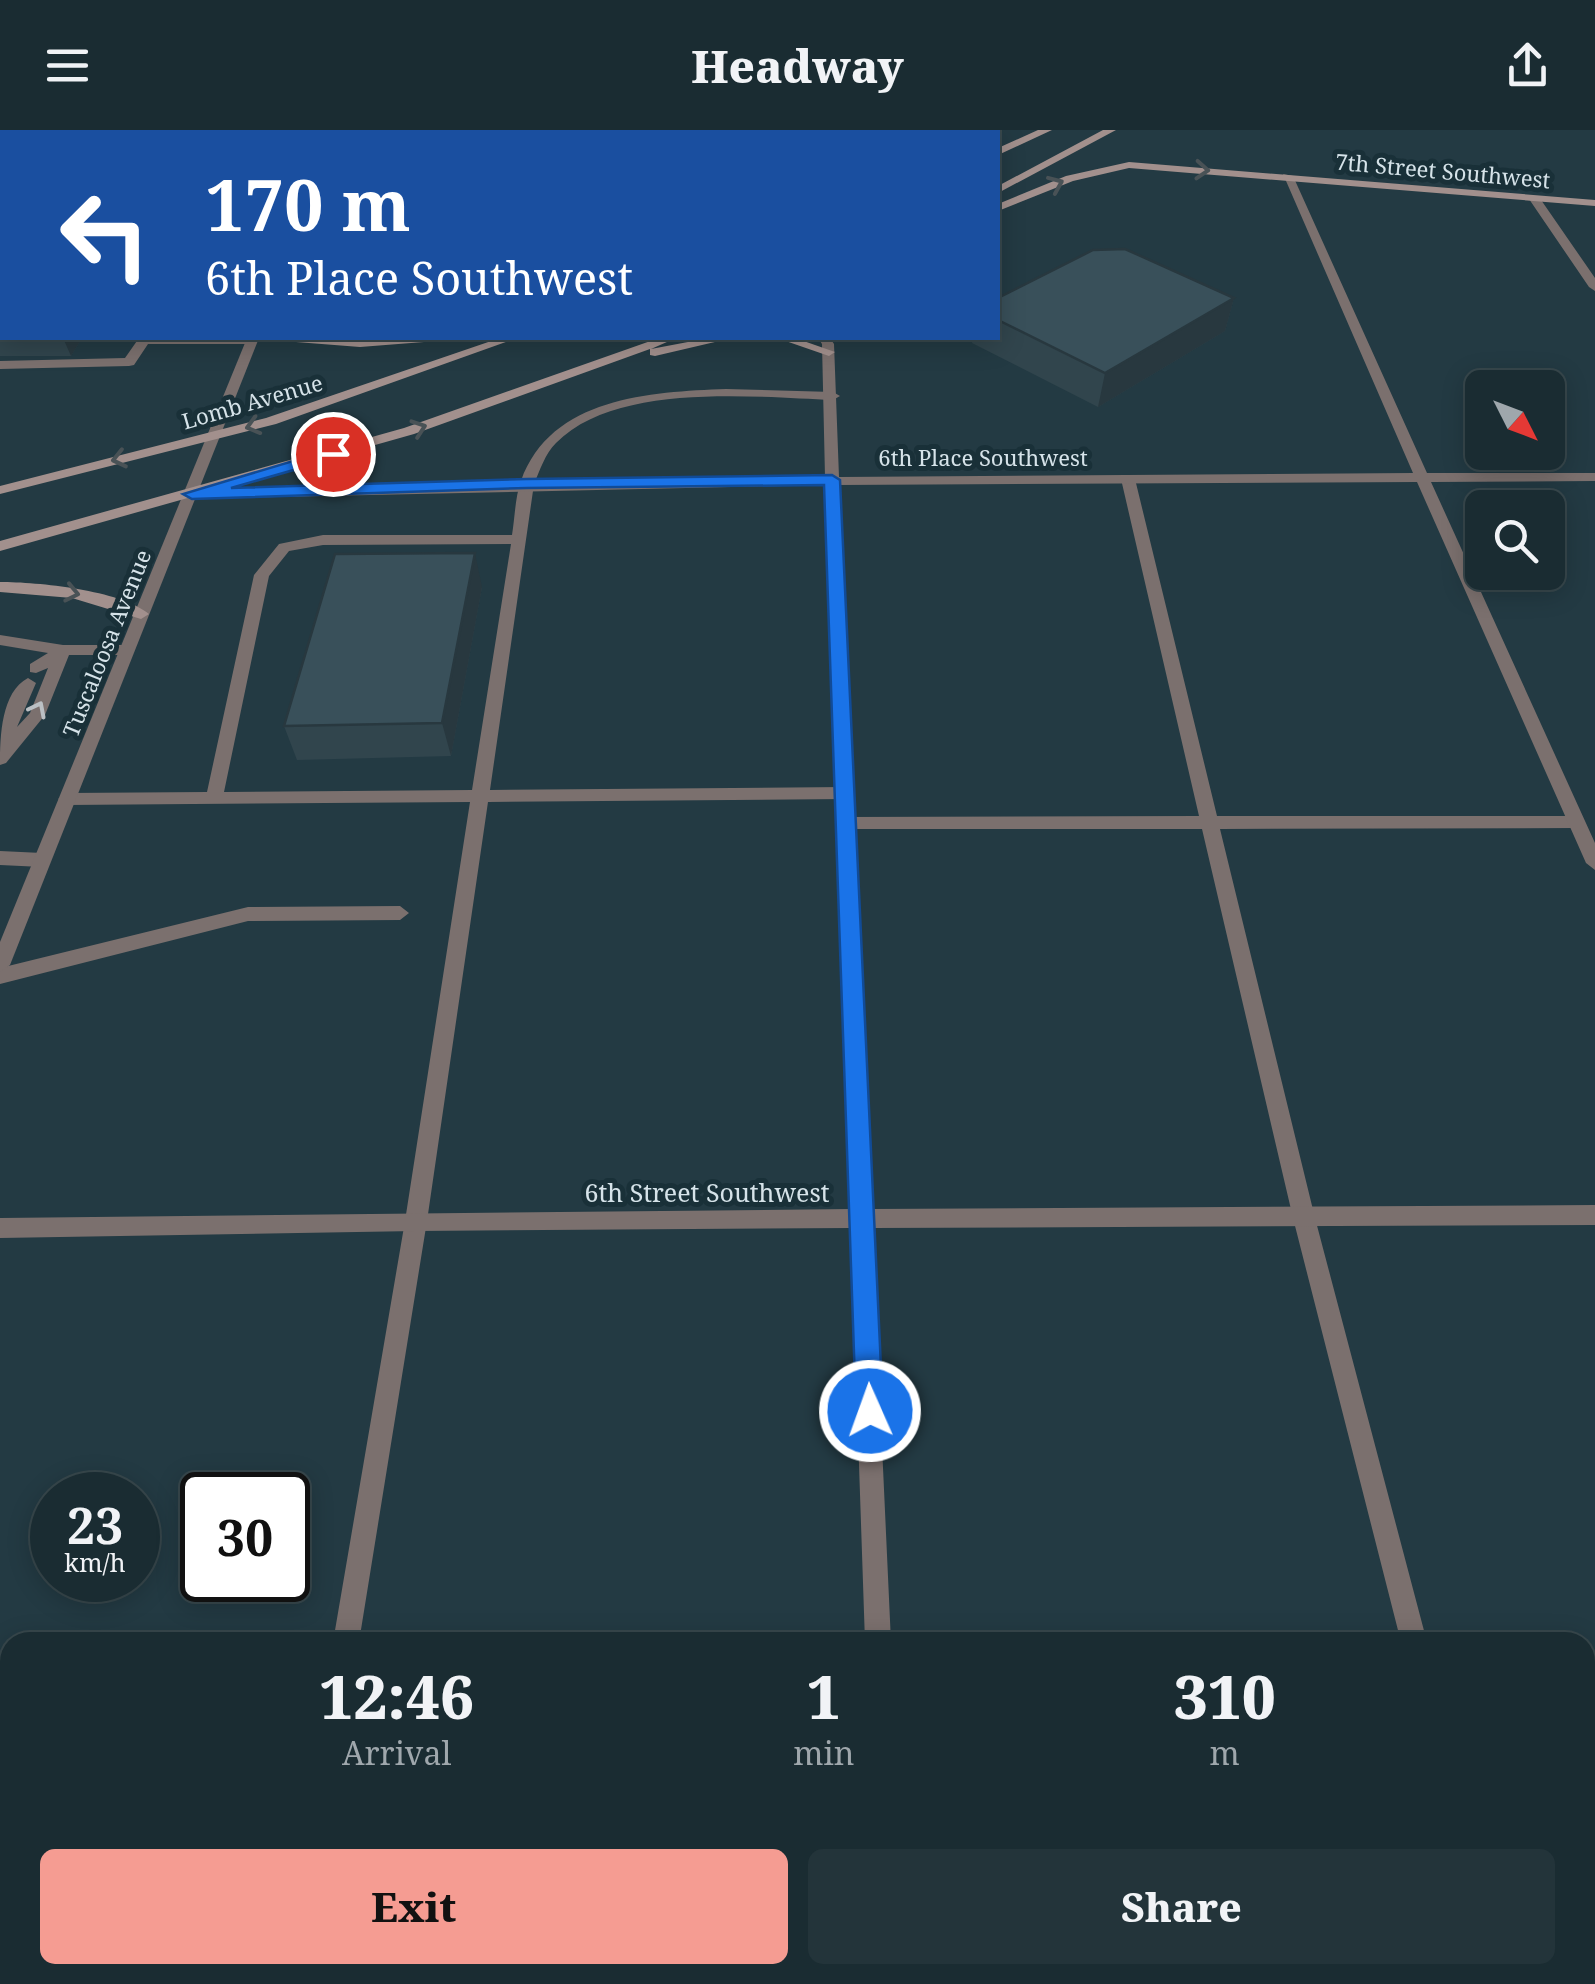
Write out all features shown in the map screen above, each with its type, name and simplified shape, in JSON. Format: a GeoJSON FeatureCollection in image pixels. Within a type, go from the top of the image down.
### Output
{"type":"FeatureCollection","features":[{"type":"Feature","properties":{"kind":"main road"},"geometry":{"type":"LineString","coordinates":[[1000,151],[1047,130]]}},
{"type":"Feature","properties":{"kind":"main road"},"geometry":{"type":"LineString","coordinates":[[1000,189],[1112,130]]}},
{"type":"Feature","properties":{"kind":"main road","name":"7th Street Southwest"},"geometry":{"type":"LineString","coordinates":[[1000,207],[1070,178],[1129,165],[1595,203]]}},
{"type":"Feature","properties":{"kind":"main road"},"geometry":{"type":"LineString","coordinates":[[328,340],[392,340]]}},
{"type":"Feature","properties":{"kind":"main road","name":"Lomb Avenue"},"geometry":{"type":"LineString","coordinates":[[0,490],[214,438],[317,407],[505,340]]}},
{"type":"Feature","properties":{"kind":"main road"},"geometry":{"type":"LineString","coordinates":[[0,546],[409,432],[665,340]]}},
{"type":"Feature","properties":{"kind":"main road"},"geometry":{"type":"LineString","coordinates":[[566,376],[718,340]]}},
{"type":"Feature","properties":{"kind":"main road"},"geometry":{"type":"LineString","coordinates":[[795,340],[826,345]]}},
{"type":"Feature","properties":{"kind":"main road"},"geometry":{"type":"LineString","coordinates":[[0,586],[54,589],[103,599],[141,614]]}},
{"type":"Feature","properties":{"kind":"street"},"geometry":{"type":"LineString","coordinates":[[1287,176],[1595,862]]}},
{"type":"Feature","properties":{"kind":"street"},"geometry":{"type":"LineString","coordinates":[[1535,199],[1595,287]]}},
{"type":"Feature","properties":{"kind":"street"},"geometry":{"type":"LineString","coordinates":[[0,365],[129,362],[144,340]]}},
{"type":"Feature","properties":{"kind":"street","name":"Tuscaloosa Avenue"},"geometry":{"type":"LineString","coordinates":[[0,966],[252,340]]}},
{"type":"Feature","properties":{"kind":"street"},"geometry":{"type":"LineString","coordinates":[[826,345],[832,396],[832,480],[878,1632]]}},
{"type":"Feature","properties":{"kind":"street"},"geometry":{"type":"LineString","coordinates":[[348,1632],[416,1221],[527,484],[551,438],[582,418],[623,403],[720,394],[832,396]]}},
{"type":"Feature","properties":{"kind":"street","name":"6th Place Southwest"},"geometry":{"type":"LineString","coordinates":[[192,494],[832,480],[1595,477]]}},
{"type":"Feature","properties":{"kind":"street"},"geometry":{"type":"LineString","coordinates":[[1128,479],[1304,1218],[1411,1632]]}},
{"type":"Feature","properties":{"kind":"street"},"geometry":{"type":"LineString","coordinates":[[214,798],[262,575],[274,556],[284,548],[323,540],[519,539]]}},
{"type":"Feature","properties":{"kind":"street"},"geometry":{"type":"LineString","coordinates":[[0,640],[64,650],[126,650]]}},
{"type":"Feature","properties":{"kind":"street"},"geometry":{"type":"LineString","coordinates":[[0,759],[12,716],[32,675],[64,650]]}},
{"type":"Feature","properties":{"kind":"street"},"geometry":{"type":"LineString","coordinates":[[0,759],[37,715],[64,650]]}},
{"type":"Feature","properties":{"kind":"street"},"geometry":{"type":"LineString","coordinates":[[66,799],[846,793]]}},
{"type":"Feature","properties":{"kind":"street"},"geometry":{"type":"LineString","coordinates":[[847,823],[1576,822]]}},
{"type":"Feature","properties":{"kind":"street"},"geometry":{"type":"LineString","coordinates":[[0,858],[42,860]]}},
{"type":"Feature","properties":{"kind":"street"},"geometry":{"type":"LineString","coordinates":[[0,976],[248,914],[400,913]]}},
{"type":"Feature","properties":{"kind":"street","name":"6th Street Southwest"},"geometry":{"type":"LineString","coordinates":[[0,1228],[416,1221],[1595,1215]]}},
{"type":"Feature","properties":{"kind":"building"},"geometry":{"type":"Polygon","coordinates":[[[1125,249],[1234,298],[1105,373],[1000,321],[1000,297],[1093,250],[1125,249]]]}},
{"type":"Feature","properties":{"kind":"building"},"geometry":{"type":"Polygon","coordinates":[[[475,553],[442,723],[284,726],[335,554],[475,553]]]}},
{"type":"Feature","properties":{"kind":"route"},"geometry":{"type":"LineString","coordinates":[[333,454],[192,494],[832,480],[870,1411]]}}]}
